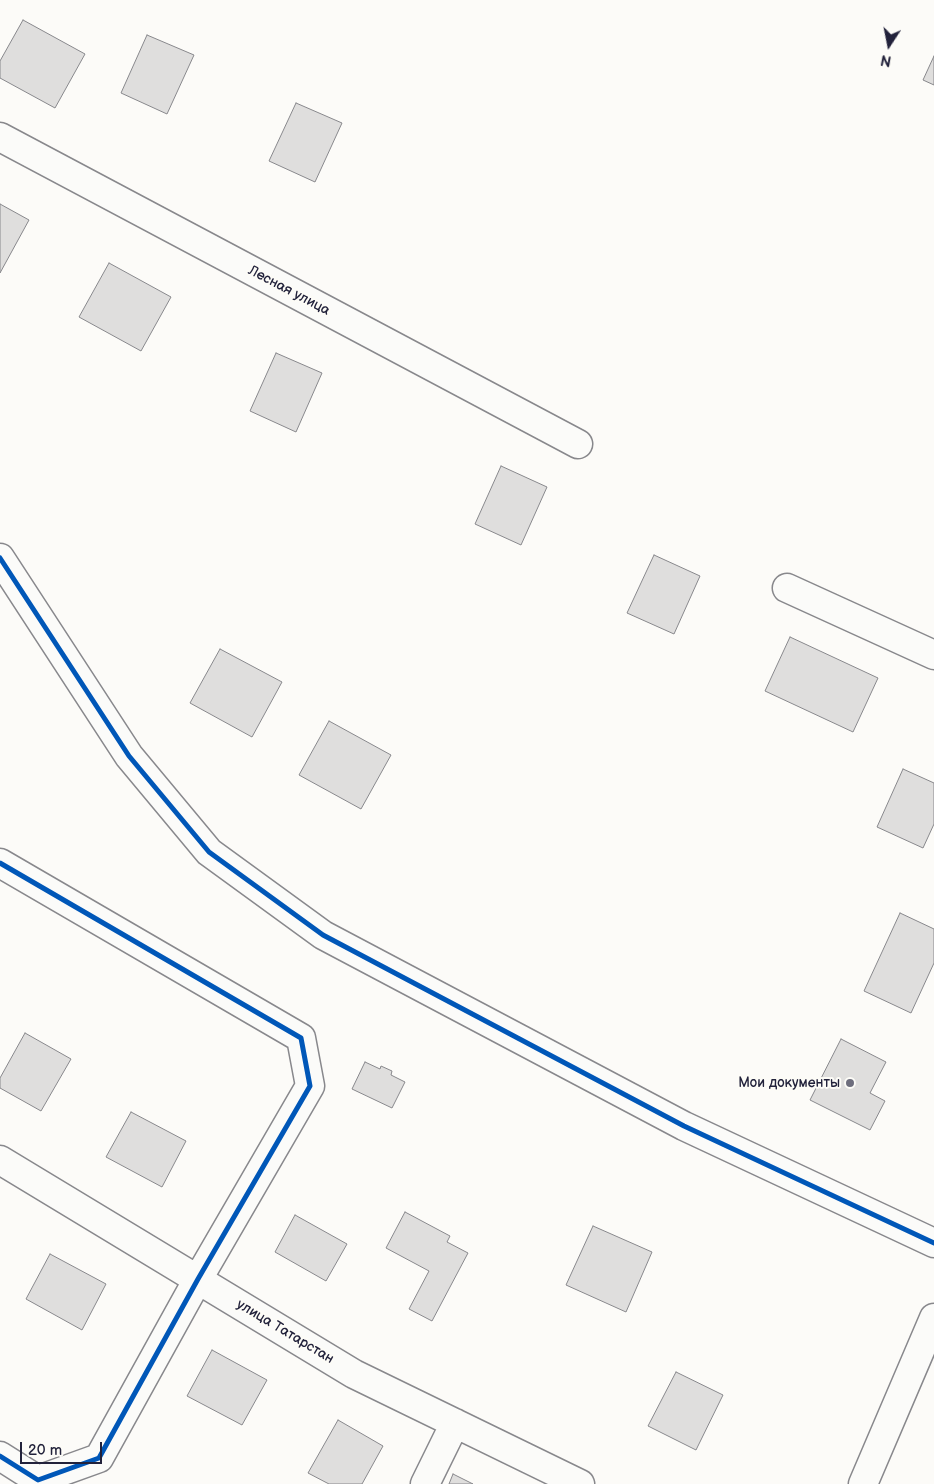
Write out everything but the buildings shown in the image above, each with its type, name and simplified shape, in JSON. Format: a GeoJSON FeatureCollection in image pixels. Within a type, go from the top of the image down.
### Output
{"type":"FeatureCollection","features":[{"type":"Feature","properties":{"kind":"street","name":"Лесная улица"},"geometry":{"type":"LineString","coordinates":[[0,137],[578,444]]}},
{"type":"Feature","properties":{"kind":"street"},"geometry":{"type":"LineString","coordinates":[[0,558],[129,756],[210,852],[323,935],[684,1126],[934,1243]]}},
{"type":"Feature","properties":{"kind":"street"},"geometry":{"type":"LineString","coordinates":[[787,588],[934,655]]}},
{"type":"Feature","properties":{"kind":"street"},"geometry":{"type":"LineString","coordinates":[[0,863],[301,1038],[310,1086],[198,1279],[98,1458],[38,1480],[0,1456]]}},
{"type":"Feature","properties":{"kind":"street","name":"улица Татарстан"},"geometry":{"type":"LineString","coordinates":[[0,1160],[354,1374],[580,1484]]}},
{"type":"Feature","properties":{"kind":"street"},"geometry":{"type":"LineString","coordinates":[[863,1484],[934,1318]]}},
{"type":"Feature","properties":{"kind":"street"},"geometry":{"type":"LineString","coordinates":[[425,1484],[455,1423]]}},
{"type":"Feature","properties":{"kind":"cycle path"},"geometry":{"type":"LineString","coordinates":[[0,558],[129,756],[209,852],[323,935],[684,1126],[934,1243]]}},
{"type":"Feature","properties":{"kind":"cycle path"},"geometry":{"type":"LineString","coordinates":[[0,863],[301,1038],[310,1086],[198,1279],[99,1458],[38,1480],[0,1456]]}},
{"type":"Feature","properties":{"kind":"place","name":"Мои документы"},"geometry":{"type":"Point","coordinates":[850,1083]}}]}
